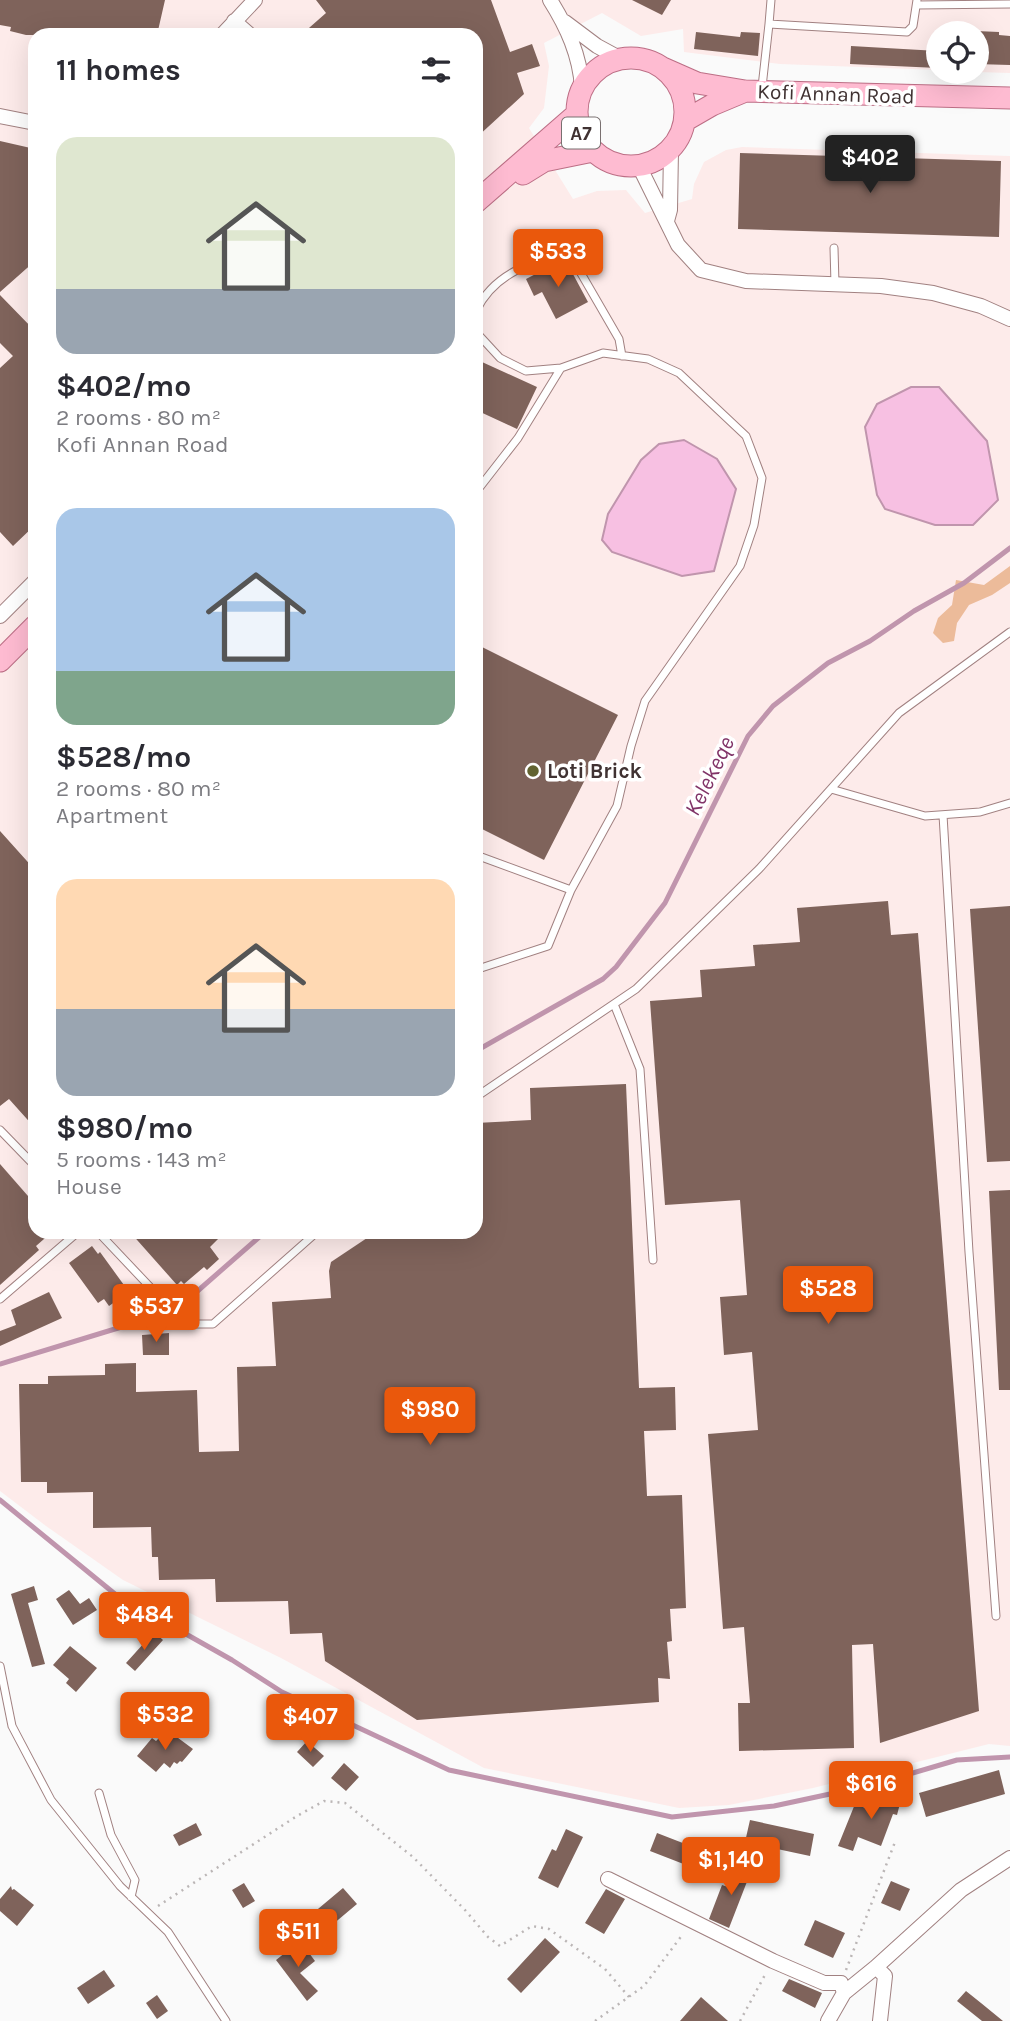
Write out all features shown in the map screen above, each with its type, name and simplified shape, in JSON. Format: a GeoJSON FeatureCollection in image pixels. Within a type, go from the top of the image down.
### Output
{"type":"FeatureCollection","features":[{"type":"Feature","properties":{"kind":"main road"},"geometry":{"type":"LineString","coordinates":[[621,59],[650,61],[663,68],[674,78],[682,91],[686,108],[686,120],[680,138],[671,150],[656,160],[639,166]]}},
{"type":"Feature","properties":{"kind":"main road","name":"A7"},"geometry":{"type":"LineString","coordinates":[[621,59],[598,69],[582,88],[577,114],[579,128],[593,151],[606,160],[622,166],[639,166]]}},
{"type":"Feature","properties":{"kind":"main road","name":"Kofi Annan Road"},"geometry":{"type":"LineString","coordinates":[[663,68],[697,83],[753,91],[1010,98]]}},
{"type":"Feature","properties":{"kind":"main road","name":"Kofi Annan Road"},"geometry":{"type":"LineString","coordinates":[[686,120],[712,105],[753,91]]}},
{"type":"Feature","properties":{"kind":"main road","name":"A7"},"geometry":{"type":"LineString","coordinates":[[483,197],[577,114]]}},
{"type":"Feature","properties":{"kind":"main road","name":"A7"},"geometry":{"type":"LineString","coordinates":[[483,199],[544,161],[593,151]]}},
{"type":"Feature","properties":{"kind":"main road"},"geometry":{"type":"LineString","coordinates":[[0,661],[28,633]]}},
{"type":"Feature","properties":{"kind":"street"},"geometry":{"type":"LineString","coordinates":[[228,28],[255,0]]}},
{"type":"Feature","properties":{"kind":"street"},"geometry":{"type":"LineString","coordinates":[[550,0],[564,22],[576,51],[582,88]]}},
{"type":"Feature","properties":{"kind":"street"},"geometry":{"type":"LineString","coordinates":[[234,21],[242,28]]}},
{"type":"Feature","properties":{"kind":"street"},"geometry":{"type":"LineString","coordinates":[[564,22],[597,46],[621,59]]}},
{"type":"Feature","properties":{"kind":"street"},"geometry":{"type":"LineString","coordinates":[[0,116],[28,122]]}},
{"type":"Feature","properties":{"kind":"street"},"geometry":{"type":"LineString","coordinates":[[667,221],[670,210],[671,150]]}},
{"type":"Feature","properties":{"kind":"street"},"geometry":{"type":"LineString","coordinates":[[639,166],[678,245],[701,270],[746,281],[881,286],[933,293],[981,306],[1010,319]]}},
{"type":"Feature","properties":{"kind":"street"},"geometry":{"type":"LineString","coordinates":[[0,616],[28,588]]}},
{"type":"Feature","properties":{"kind":"street"},"geometry":{"type":"LineString","coordinates":[[828,2021],[842,1988],[876,1968],[961,1890],[1010,1858]]}},
{"type":"Feature","properties":{"kind":"street"},"geometry":{"type":"LineString","coordinates":[[608,1879],[773,1961],[842,1988]]}},
{"type":"Feature","properties":{"kind":"street"},"geometry":{"type":"LineString","coordinates":[[876,1968],[885,1976],[880,2021]]}},
{"type":"Feature","properties":{"kind":"lane"},"geometry":{"type":"LineString","coordinates":[[753,91],[769,24],[771,0]]}},
{"type":"Feature","properties":{"kind":"lane"},"geometry":{"type":"LineString","coordinates":[[769,24],[907,32],[912,29],[917,3],[1010,4]]}},
{"type":"Feature","properties":{"kind":"lane"},"geometry":{"type":"LineString","coordinates":[[834,248],[835,284]]}},
{"type":"Feature","properties":{"kind":"lane"},"geometry":{"type":"LineString","coordinates":[[483,298],[508,274],[548,257],[571,256],[619,339],[621,356]]}},
{"type":"Feature","properties":{"kind":"lane"},"geometry":{"type":"LineString","coordinates":[[483,339],[499,358],[526,371],[561,368],[603,354],[648,359],[679,373],[746,436],[762,478],[754,525],[740,566],[645,702],[617,806],[571,890],[548,946],[483,967]]}},
{"type":"Feature","properties":{"kind":"lane"},"geometry":{"type":"LineString","coordinates":[[483,483],[518,438],[561,368]]}},
{"type":"Feature","properties":{"kind":"lane"},"geometry":{"type":"LineString","coordinates":[[483,1092],[636,989],[759,869],[899,713],[1010,632]]}},
{"type":"Feature","properties":{"kind":"lane"},"geometry":{"type":"LineString","coordinates":[[831,789],[925,816],[980,812],[1010,803]]}},
{"type":"Feature","properties":{"kind":"lane"},"geometry":{"type":"LineString","coordinates":[[943,815],[969,1252],[996,1616]]}},
{"type":"Feature","properties":{"kind":"lane"},"geometry":{"type":"LineString","coordinates":[[483,858],[571,890]]}},
{"type":"Feature","properties":{"kind":"lane"},"geometry":{"type":"LineString","coordinates":[[614,1004],[640,1069],[653,1260]]}},
{"type":"Feature","properties":{"kind":"lane"},"geometry":{"type":"LineString","coordinates":[[0,1130],[28,1159]]}},
{"type":"Feature","properties":{"kind":"lane"},"geometry":{"type":"LineString","coordinates":[[0,1299],[70,1239]]}},
{"type":"Feature","properties":{"kind":"lane"},"geometry":{"type":"LineString","coordinates":[[105,1239],[185,1324],[213,1324],[309,1239]]}},
{"type":"Feature","properties":{"kind":"lane"},"geometry":{"type":"LineString","coordinates":[[0,1666],[12,1726],[51,1800],[131,1897],[167,1932],[226,2021]]}},
{"type":"Feature","properties":{"kind":"lane"},"geometry":{"type":"LineString","coordinates":[[99,1793],[111,1835],[135,1880],[131,1897]]}},
{"type":"Feature","properties":{"kind":"path"},"geometry":{"type":"LineString","coordinates":[[147,1913],[324,1801],[345,1803],[413,1857],[488,1937],[500,1946],[532,1926],[549,1929],[605,1969],[629,1997]]}},
{"type":"Feature","properties":{"kind":"path"},"geometry":{"type":"LineString","coordinates":[[842,1988],[895,1842]]}},
{"type":"Feature","properties":{"kind":"path"},"geometry":{"type":"LineString","coordinates":[[595,2021],[644,1986],[694,1920]]}},
{"type":"Feature","properties":{"kind":"path"},"geometry":{"type":"LineString","coordinates":[[740,2021],[773,1961]]}},
{"type":"Feature","properties":{"kind":"shaded area"},"geometry":{"type":"Polygon","coordinates":[[[0,0],[1010,0],[1010,73],[989,72],[989,21],[926,21],[926,70],[780,64],[684,52],[683,29],[641,36],[602,13],[544,43],[549,66],[544,108],[529,128],[573,199],[597,191],[626,190],[645,213],[692,199],[694,184],[704,162],[726,150],[742,147],[1010,156],[1010,1746],[989,1744],[813,1788],[729,1805],[679,1808],[484,1768],[281,1658],[123,1580],[0,1491],[0,0]]]}},
{"type":"Feature","properties":{"kind":"shaded area"},"geometry":{"type":"Polygon","coordinates":[[[911,387],[939,387],[987,441],[998,500],[973,525],[935,525],[885,509],[877,495],[865,427],[877,404],[911,387]]]}},
{"type":"Feature","properties":{"kind":"shaded area"},"geometry":{"type":"Polygon","coordinates":[[[684,440],[717,459],[736,489],[714,571],[682,576],[612,552],[602,540],[608,514],[641,460],[659,444],[684,440]]]}},
{"type":"Feature","properties":{"kind":"shaded area"},"geometry":{"type":"Polygon","coordinates":[[[1010,566],[1010,583],[969,605],[957,623],[954,641],[943,643],[933,633],[938,618],[952,605],[956,580],[984,585],[1010,566]]]}},
{"type":"Feature","properties":{"kind":"building"},"geometry":{"type":"Polygon","coordinates":[[[0,0],[165,0],[159,28],[28,28],[26,35],[0,25],[0,0]]]}},
{"type":"Feature","properties":{"kind":"building"},"geometry":{"type":"Polygon","coordinates":[[[316,0],[491,0],[510,52],[532,44],[540,66],[517,73],[524,94],[483,132],[483,28],[309,28],[326,13],[316,0]]]}},
{"type":"Feature","properties":{"kind":"building"},"geometry":{"type":"Polygon","coordinates":[[[632,0],[671,0],[662,15],[632,0]]]}},
{"type":"Feature","properties":{"kind":"building"},"geometry":{"type":"Polygon","coordinates":[[[696,32],[740,37],[741,32],[760,33],[758,56],[694,49],[696,32]]]}},
{"type":"Feature","properties":{"kind":"building"},"geometry":{"type":"Polygon","coordinates":[[[989,32],[1010,36],[1010,65],[989,64],[989,32]]]}},
{"type":"Feature","properties":{"kind":"building"},"geometry":{"type":"Polygon","coordinates":[[[851,46],[926,50],[926,67],[850,64],[851,46]]]}},
{"type":"Feature","properties":{"kind":"building"},"geometry":{"type":"Polygon","coordinates":[[[0,141],[28,147],[28,267],[0,292],[0,141]]]}},
{"type":"Feature","properties":{"kind":"building"},"geometry":{"type":"Polygon","coordinates":[[[740,153],[1001,161],[999,237],[738,229],[740,153]]]}},
{"type":"Feature","properties":{"kind":"building"},"geometry":{"type":"Polygon","coordinates":[[[567,263],[588,302],[556,319],[542,292],[534,296],[526,279],[555,264],[567,263]]]}},
{"type":"Feature","properties":{"kind":"building"},"geometry":{"type":"Polygon","coordinates":[[[0,295],[28,324],[28,532],[13,546],[0,532],[0,368],[13,356],[0,343],[0,295]]]}},
{"type":"Feature","properties":{"kind":"building"},"geometry":{"type":"Polygon","coordinates":[[[483,362],[537,387],[517,429],[483,413],[483,362]]]}},
{"type":"Feature","properties":{"kind":"building","name":"Loti Brick"},"geometry":{"type":"Polygon","coordinates":[[[483,648],[618,715],[544,860],[483,830],[483,648]]]}},
{"type":"Feature","properties":{"kind":"building"},"geometry":{"type":"Polygon","coordinates":[[[0,831],[28,862],[28,1120],[9,1099],[0,1106],[0,831]]]}},
{"type":"Feature","properties":{"kind":"building"},"geometry":{"type":"Polygon","coordinates":[[[888,901],[891,935],[918,933],[979,1711],[880,1743],[873,1644],[852,1645],[854,1748],[739,1751],[738,1703],[750,1703],[744,1627],[723,1629],[708,1434],[758,1430],[752,1352],[724,1355],[720,1297],[747,1295],[740,1200],[665,1205],[650,1001],[702,997],[700,970],[755,966],[753,945],[800,942],[797,908],[888,901]]]}},
{"type":"Feature","properties":{"kind":"building"},"geometry":{"type":"Polygon","coordinates":[[[1010,906],[1010,1161],[987,1162],[970,909],[1010,906]]]}},
{"type":"Feature","properties":{"kind":"building"},"geometry":{"type":"Polygon","coordinates":[[[626,1084],[639,1388],[675,1387],[676,1430],[644,1431],[647,1496],[682,1495],[686,1608],[670,1609],[672,1641],[667,1642],[670,1679],[658,1678],[659,1702],[417,1720],[325,1661],[322,1633],[290,1634],[288,1601],[216,1602],[215,1579],[159,1580],[158,1557],[152,1557],[151,1527],[93,1528],[93,1492],[47,1493],[47,1482],[21,1482],[19,1384],[48,1384],[48,1376],[105,1375],[105,1364],[136,1363],[136,1392],[197,1390],[199,1452],[239,1451],[237,1367],[276,1366],[272,1302],[331,1298],[331,1262],[366,1239],[483,1239],[483,1123],[531,1120],[530,1088],[626,1084]]]}},
{"type":"Feature","properties":{"kind":"building"},"geometry":{"type":"Polygon","coordinates":[[[0,1164],[28,1196],[28,1239],[44,1239],[36,1246],[39,1250],[0,1285],[0,1164]]]}},
{"type":"Feature","properties":{"kind":"building"},"geometry":{"type":"Polygon","coordinates":[[[1010,1190],[1010,1390],[999,1390],[989,1191],[1010,1190]]]}},
{"type":"Feature","properties":{"kind":"building"},"geometry":{"type":"Polygon","coordinates":[[[136,1239],[218,1239],[210,1247],[219,1259],[207,1270],[204,1267],[184,1284],[181,1281],[177,1285],[136,1239]]]}},
{"type":"Feature","properties":{"kind":"building"},"geometry":{"type":"Polygon","coordinates":[[[92,1246],[98,1254],[100,1252],[129,1292],[109,1306],[104,1299],[98,1303],[69,1263],[92,1246]]]}},
{"type":"Feature","properties":{"kind":"building"},"geometry":{"type":"Polygon","coordinates":[[[49,1292],[62,1318],[0,1346],[0,1331],[16,1325],[11,1310],[49,1292]]]}},
{"type":"Feature","properties":{"kind":"building"},"geometry":{"type":"Polygon","coordinates":[[[169,1333],[169,1355],[143,1355],[142,1335],[169,1333]]]}},
{"type":"Feature","properties":{"kind":"building"},"geometry":{"type":"Polygon","coordinates":[[[34,1586],[38,1600],[28,1603],[45,1664],[32,1667],[11,1594],[34,1586]]]}},
{"type":"Feature","properties":{"kind":"building"},"geometry":{"type":"Polygon","coordinates":[[[69,1590],[80,1604],[89,1598],[97,1610],[73,1625],[56,1599],[69,1590]]]}},
{"type":"Feature","properties":{"kind":"building"},"geometry":{"type":"Polygon","coordinates":[[[154,1632],[163,1640],[135,1671],[126,1663],[154,1632]]]}},
{"type":"Feature","properties":{"kind":"building"},"geometry":{"type":"Polygon","coordinates":[[[70,1646],[97,1668],[76,1692],[66,1683],[69,1679],[53,1665],[70,1646]]]}},
{"type":"Feature","properties":{"kind":"building"},"geometry":{"type":"Polygon","coordinates":[[[170,1732],[193,1749],[182,1762],[174,1762],[170,1768],[164,1763],[156,1772],[137,1756],[152,1738],[156,1741],[161,1736],[165,1738],[170,1732]]]}},
{"type":"Feature","properties":{"kind":"building"},"geometry":{"type":"Polygon","coordinates":[[[307,1741],[324,1756],[313,1767],[297,1752],[307,1741]]]}},
{"type":"Feature","properties":{"kind":"building"},"geometry":{"type":"Polygon","coordinates":[[[344,1763],[359,1777],[346,1791],[331,1778],[344,1763]]]}},
{"type":"Feature","properties":{"kind":"building"},"geometry":{"type":"Polygon","coordinates":[[[999,1770],[1005,1794],[926,1817],[919,1793],[999,1770]]]}},
{"type":"Feature","properties":{"kind":"building"},"geometry":{"type":"Polygon","coordinates":[[[879,1790],[902,1796],[897,1815],[893,1814],[881,1846],[858,1837],[853,1851],[838,1846],[855,1804],[873,1811],[879,1790]]]}},
{"type":"Feature","properties":{"kind":"building"},"geometry":{"type":"Polygon","coordinates":[[[750,1820],[814,1834],[810,1856],[745,1842],[750,1820]]]}},
{"type":"Feature","properties":{"kind":"building"},"geometry":{"type":"Polygon","coordinates":[[[196,1823],[202,1835],[179,1846],[173,1835],[196,1823]]]}},
{"type":"Feature","properties":{"kind":"building"},"geometry":{"type":"Polygon","coordinates":[[[566,1829],[583,1837],[558,1888],[538,1878],[552,1849],[556,1851],[566,1829]]]}},
{"type":"Feature","properties":{"kind":"building"},"geometry":{"type":"Polygon","coordinates":[[[657,1833],[706,1852],[699,1870],[650,1851],[657,1833]]]}},
{"type":"Feature","properties":{"kind":"building"},"geometry":{"type":"Polygon","coordinates":[[[746,1858],[755,1861],[729,1928],[709,1919],[722,1885],[731,1888],[746,1858]]]}},
{"type":"Feature","properties":{"kind":"building"},"geometry":{"type":"Polygon","coordinates":[[[891,1881],[910,1889],[900,1911],[881,1903],[891,1881]]]}},
{"type":"Feature","properties":{"kind":"building"},"geometry":{"type":"Polygon","coordinates":[[[244,1883],[255,1901],[243,1908],[232,1890],[244,1883]]]}},
{"type":"Feature","properties":{"kind":"building"},"geometry":{"type":"Polygon","coordinates":[[[11,1886],[12,1890],[34,1905],[17,1926],[0,1911],[0,1899],[11,1886]]]}},
{"type":"Feature","properties":{"kind":"building"},"geometry":{"type":"Polygon","coordinates":[[[343,1888],[357,1904],[326,1930],[312,1914],[343,1888]]]}},
{"type":"Feature","properties":{"kind":"building"},"geometry":{"type":"Polygon","coordinates":[[[606,1889],[625,1899],[604,1934],[585,1923],[606,1889]]]}},
{"type":"Feature","properties":{"kind":"building"},"geometry":{"type":"Polygon","coordinates":[[[815,1920],[845,1933],[833,1958],[804,1945],[815,1920]]]}},
{"type":"Feature","properties":{"kind":"building"},"geometry":{"type":"Polygon","coordinates":[[[545,1938],[560,1952],[521,1993],[507,1979],[545,1938]]]}},
{"type":"Feature","properties":{"kind":"building"},"geometry":{"type":"Polygon","coordinates":[[[300,1941],[315,1961],[300,1973],[318,1991],[307,2001],[276,1960],[300,1941]]]}},
{"type":"Feature","properties":{"kind":"building"},"geometry":{"type":"Polygon","coordinates":[[[104,1970],[115,1986],[88,2004],[77,1988],[104,1970]]]}},
{"type":"Feature","properties":{"kind":"building"},"geometry":{"type":"Polygon","coordinates":[[[789,1979],[822,1993],[815,2008],[782,1991],[789,1979]]]}},
{"type":"Feature","properties":{"kind":"building"},"geometry":{"type":"Polygon","coordinates":[[[966,1991],[1003,2021],[982,2021],[957,2001],[966,1991]]]}},
{"type":"Feature","properties":{"kind":"building"},"geometry":{"type":"Polygon","coordinates":[[[157,1995],[168,2011],[157,2019],[146,2003],[157,1995]]]}},
{"type":"Feature","properties":{"kind":"building"},"geometry":{"type":"Polygon","coordinates":[[[701,1997],[728,2021],[680,2021],[701,1997]]]}},
{"type":"Feature","properties":{"kind":"waterway","name":"Kelekeqe"},"geometry":{"type":"LineString","coordinates":[[483,1047],[603,979],[616,967],[665,903],[748,736],[773,706],[828,663],[870,641],[914,611],[964,583],[1010,548]]}},
{"type":"Feature","properties":{"kind":"waterway","name":"Kelekeqe"},"geometry":{"type":"LineString","coordinates":[[193,1295],[257,1239]]}},
{"type":"Feature","properties":{"kind":"waterway","name":"Kelekeqe"},"geometry":{"type":"LineString","coordinates":[[0,1364],[128,1325]]}},
{"type":"Feature","properties":{"kind":"waterway"},"geometry":{"type":"LineString","coordinates":[[0,1500],[115,1594],[232,1660],[282,1692],[449,1770],[672,1817],[774,1806],[872,1785],[957,1760],[1010,1757]]}},
{"type":"Feature","properties":{"kind":"place","name":"Loti Brick"},"geometry":{"type":"Point","coordinates":[533,771]}}]}
